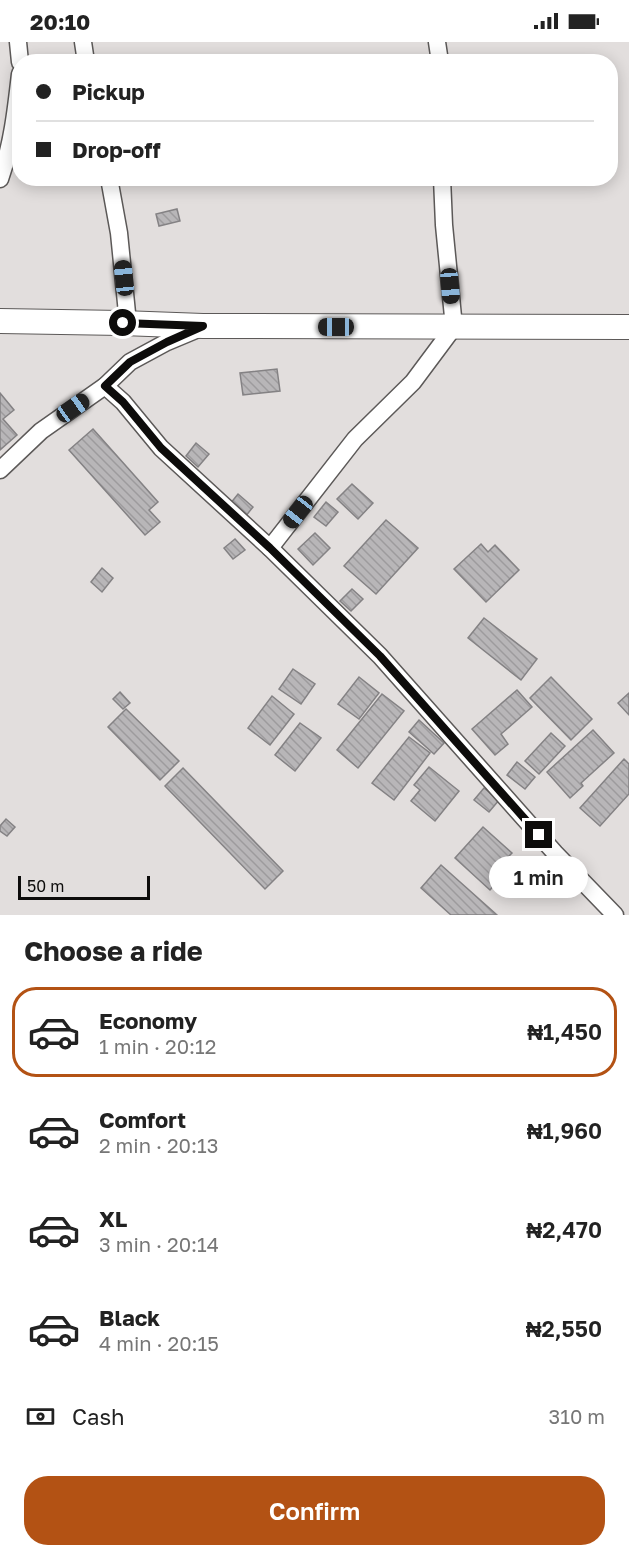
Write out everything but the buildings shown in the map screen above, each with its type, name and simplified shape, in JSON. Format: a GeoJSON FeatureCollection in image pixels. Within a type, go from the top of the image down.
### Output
{"type":"FeatureCollection","features":[{"type":"Feature","properties":{"kind":"street"},"geometry":{"type":"LineString","coordinates":[[0,179],[8,156],[12,134]]}},
{"type":"Feature","properties":{"kind":"street"},"geometry":{"type":"LineString","coordinates":[[110,186],[119,233],[128,323]]}},
{"type":"Feature","properties":{"kind":"street"},"geometry":{"type":"LineString","coordinates":[[270,548],[354,439],[413,382],[454,327],[442,186]]}},
{"type":"Feature","properties":{"kind":"street"},"geometry":{"type":"LineString","coordinates":[[0,321],[203,326],[629,327]]}},
{"type":"Feature","properties":{"kind":"street"},"geometry":{"type":"LineString","coordinates":[[0,470],[41,431],[105,386],[130,362],[203,326]]}},
{"type":"Feature","properties":{"kind":"street"},"geometry":{"type":"LineString","coordinates":[[105,386],[123,402],[161,448],[270,548],[380,656],[555,853],[615,915]]}},
{"type":"Feature","properties":{"kind":"route"},"geometry":{"type":"LineString","coordinates":[[123,323],[203,326],[130,362],[105,386],[123,402],[161,448],[270,548],[380,656],[539,835]]}}]}
